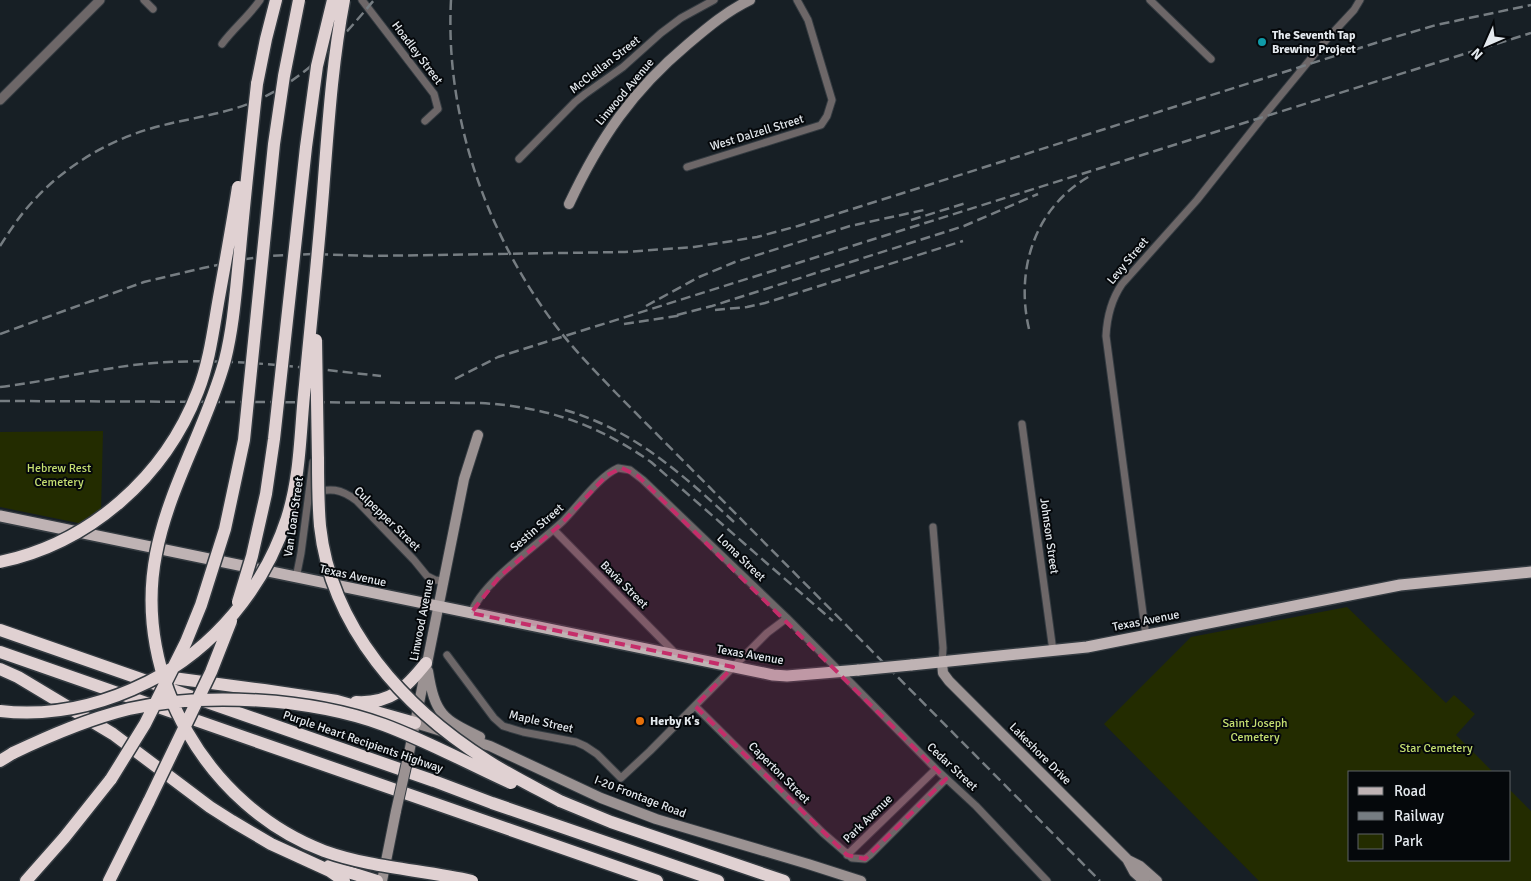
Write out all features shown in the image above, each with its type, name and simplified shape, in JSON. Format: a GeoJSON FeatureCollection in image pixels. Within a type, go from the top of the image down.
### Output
{"type":"FeatureCollection","features":[{"type":"Feature","properties":{"kind":"highway"},"geometry":{"type":"LineString","coordinates":[[0,562],[27,556],[96,522],[120,503],[147,475],[164,454],[182,426],[198,390],[213,335],[257,84],[276,0]]}},
{"type":"Feature","properties":{"kind":"highway"},"geometry":{"type":"LineString","coordinates":[[26,881],[64,838],[111,779],[145,724],[186,642],[210,577],[227,521],[244,440],[274,144],[284,76],[299,0]]}},
{"type":"Feature","properties":{"kind":"highway"},"geometry":{"type":"LineString","coordinates":[[109,881],[149,801],[222,645],[246,580],[266,494],[317,66],[333,0]]}},
{"type":"Feature","properties":{"kind":"highway"},"geometry":{"type":"LineString","coordinates":[[0,711],[36,713],[64,710],[95,703],[132,690],[172,669],[209,639],[239,608],[270,558],[287,518],[297,470],[316,282],[330,107],[344,0]]}},
{"type":"Feature","properties":{"kind":"highway"},"geometry":{"type":"LineString","coordinates":[[257,84],[231,332],[218,384],[176,486],[155,556],[152,582],[152,609],[155,641],[162,674],[180,720],[214,772],[253,810],[277,827],[322,850],[341,856],[363,862],[472,881]]}},
{"type":"Feature","properties":{"kind":"highway"},"geometry":{"type":"LineString","coordinates":[[316,282],[320,526],[330,572],[339,598],[349,620],[379,666],[409,700],[431,719],[487,760],[518,779],[560,801],[611,822],[784,881]]}},
{"type":"Feature","properties":{"kind":"highway","name":"Purple Heart Recipients Highway"},"geometry":{"type":"LineString","coordinates":[[0,630],[718,881]]}},
{"type":"Feature","properties":{"kind":"highway"},"geometry":{"type":"LineString","coordinates":[[0,652],[657,881]]}},
{"type":"Feature","properties":{"kind":"highway"},"geometry":{"type":"LineString","coordinates":[[118,672],[337,701],[363,702],[387,699],[408,685],[426,662]]}},
{"type":"Feature","properties":{"kind":"highway"},"geometry":{"type":"LineString","coordinates":[[0,669],[18,677],[113,734],[210,807],[232,821],[271,844],[330,871],[344,881]]}},
{"type":"Feature","properties":{"kind":"highway"},"geometry":{"type":"LineString","coordinates":[[0,761],[13,753],[73,726],[130,709],[178,702],[224,700],[277,702],[317,707],[384,725],[541,796],[560,801]]}},
{"type":"Feature","properties":{"kind":"highway"},"geometry":{"type":"LineString","coordinates":[[337,701],[415,723]]}},
{"type":"Feature","properties":{"kind":"highway"},"geometry":{"type":"LineString","coordinates":[[301,858],[377,881]]}},
{"type":"Feature","properties":{"kind":"main road","name":"Linwood Avenue"},"geometry":{"type":"LineString","coordinates":[[569,204],[606,134],[643,86],[709,26],[750,0]]}},
{"type":"Feature","properties":{"kind":"main road","name":"Linwood Avenue"},"geometry":{"type":"LineString","coordinates":[[382,881],[464,479],[478,435]]}},
{"type":"Feature","properties":{"kind":"main road","name":"Texas Avenue"},"geometry":{"type":"LineString","coordinates":[[0,516],[781,676],[942,663],[1087,647],[1400,585],[1531,572]]}},
{"type":"Feature","properties":{"kind":"main road"},"geometry":{"type":"LineString","coordinates":[[426,662],[433,696],[444,716],[460,728],[525,762]]}},
{"type":"Feature","properties":{"kind":"main road","name":"Lakeshore Drive"},"geometry":{"type":"LineString","coordinates":[[942,663],[943,673],[949,681],[1127,859],[1134,872],[1144,881]]}},
{"type":"Feature","properties":{"kind":"main road","name":"I-20 Frontage Road"},"geometry":{"type":"LineString","coordinates":[[415,723],[490,746],[601,798],[656,819],[861,881]]}},
{"type":"Feature","properties":{"kind":"main road","name":"Lakeshore Drive"},"geometry":{"type":"LineString","coordinates":[[1127,859],[1140,866],[1157,881]]}},
{"type":"Feature","properties":{"kind":"street"},"geometry":{"type":"LineString","coordinates":[[0,100],[100,0]]}},
{"type":"Feature","properties":{"kind":"street"},"geometry":{"type":"LineString","coordinates":[[144,0],[153,9]]}},
{"type":"Feature","properties":{"kind":"street"},"geometry":{"type":"LineString","coordinates":[[222,44],[260,0]]}},
{"type":"Feature","properties":{"kind":"street","name":"Hoadley Street"},"geometry":{"type":"LineString","coordinates":[[362,0],[434,94],[438,109],[425,121]]}},
{"type":"Feature","properties":{"kind":"street","name":"McClellan Street"},"geometry":{"type":"LineString","coordinates":[[519,159],[580,98],[623,67],[681,18],[714,0]]}},
{"type":"Feature","properties":{"kind":"street","name":"West Dalzell Street"},"geometry":{"type":"LineString","coordinates":[[686,167],[821,125],[832,100],[808,20],[797,0]]}},
{"type":"Feature","properties":{"kind":"street"},"geometry":{"type":"LineString","coordinates":[[1150,0],[1211,59]]}},
{"type":"Feature","properties":{"kind":"street","name":"Levy Street"},"geometry":{"type":"LineString","coordinates":[[1146,636],[1106,336],[1109,308],[1114,295],[1122,284],[1197,200],[1327,39],[1354,10],[1360,0]]}},
{"type":"Feature","properties":{"kind":"street","name":"Johnson Street"},"geometry":{"type":"LineString","coordinates":[[1022,424],[1053,651]]}},
{"type":"Feature","properties":{"kind":"street","name":"Van Loan Street"},"geometry":{"type":"LineString","coordinates":[[296,578],[314,459]]}},
{"type":"Feature","properties":{"kind":"street","name":"Sestin Street"},"geometry":{"type":"LineString","coordinates":[[471,613],[476,602],[499,577],[554,530],[607,475],[615,469],[622,468]]}},
{"type":"Feature","properties":{"kind":"street","name":"Loma Street"},"geometry":{"type":"LineString","coordinates":[[622,468],[630,470],[643,480],[788,618],[839,672]]}},
{"type":"Feature","properties":{"kind":"street","name":"Culpepper Street"},"geometry":{"type":"LineString","coordinates":[[309,492],[335,490],[349,495],[357,501],[427,576],[443,582]]}},
{"type":"Feature","properties":{"kind":"street"},"geometry":{"type":"LineString","coordinates":[[932,527],[943,648],[942,663]]}},
{"type":"Feature","properties":{"kind":"street","name":"Bavia Street"},"geometry":{"type":"LineString","coordinates":[[554,530],[678,656]]}},
{"type":"Feature","properties":{"kind":"street"},"geometry":{"type":"LineString","coordinates":[[695,706],[771,630],[788,618]]}},
{"type":"Feature","properties":{"kind":"street","name":"Maple Street"},"geometry":{"type":"LineString","coordinates":[[447,655],[494,718],[503,726],[523,732],[576,742],[597,754],[621,778],[695,706]]}},
{"type":"Feature","properties":{"kind":"street","name":"Cedar Street"},"geometry":{"type":"LineString","coordinates":[[839,672],[946,779],[976,806],[1047,881]]}},
{"type":"Feature","properties":{"kind":"street","name":"Caperton Street"},"geometry":{"type":"LineString","coordinates":[[695,706],[847,855]]}},
{"type":"Feature","properties":{"kind":"street","name":"Park Avenue"},"geometry":{"type":"LineString","coordinates":[[936,769],[847,855],[858,860],[870,855],[946,779]]}},
{"type":"Feature","properties":{"kind":"highlighted area"},"geometry":{"type":"Polygon","coordinates":[[[622,468],[638,476],[946,779],[865,859],[847,855],[695,706],[733,667],[471,613],[499,577],[561,524],[607,475],[622,468]]]}},
{"type":"Feature","properties":{"kind":"green space","name":"Hebrew Rest Cemetery"},"geometry":{"type":"Polygon","coordinates":[[[103,431],[101,512],[83,524],[0,507],[0,432],[103,431]]]}},
{"type":"Feature","properties":{"kind":"green space","name":"Saint Joseph Cemetery"},"geometry":{"type":"Polygon","coordinates":[[[1347,607],[1446,703],[1454,695],[1475,714],[1456,735],[1492,771],[1348,771],[1348,861],[1511,861],[1511,791],[1531,811],[1531,881],[1259,881],[1104,724],[1191,637],[1347,607]]]}},
{"type":"Feature","properties":{"kind":"railway"},"geometry":{"type":"LineString","coordinates":[[0,246],[32,203],[50,184],[79,162],[112,143],[129,136],[164,125],[237,108],[277,90],[293,80],[322,56],[349,30],[374,0]]}},
{"type":"Feature","properties":{"kind":"railway"},"geometry":{"type":"LineString","coordinates":[[451,0],[451,42],[455,85],[462,126],[473,167],[488,207],[506,246],[550,318],[574,348],[618,395],[1100,881]]}},
{"type":"Feature","properties":{"kind":"railway"},"geometry":{"type":"LineString","coordinates":[[0,334],[144,282],[246,259],[269,256],[312,254],[369,256],[625,252],[694,247],[757,237],[798,226],[1385,40],[1436,25],[1531,5]]}},
{"type":"Feature","properties":{"kind":"railway"},"geometry":{"type":"LineString","coordinates":[[455,379],[498,357],[1531,33]]}},
{"type":"Feature","properties":{"kind":"railway"},"geometry":{"type":"LineString","coordinates":[[1029,329],[1025,306],[1025,284],[1028,262],[1034,242],[1043,222],[1055,205],[1071,189],[1090,176]]}},
{"type":"Feature","properties":{"kind":"railway"},"geometry":{"type":"LineString","coordinates":[[677,315],[712,306],[964,226],[1038,194]]}},
{"type":"Feature","properties":{"kind":"railway"},"geometry":{"type":"LineString","coordinates":[[911,220],[966,203]]}},
{"type":"Feature","properties":{"kind":"railway"},"geometry":{"type":"LineString","coordinates":[[646,306],[699,277],[735,262],[850,226],[924,210]]}},
{"type":"Feature","properties":{"kind":"railway"},"geometry":{"type":"LineString","coordinates":[[715,310],[765,303],[963,241]]}},
{"type":"Feature","properties":{"kind":"railway"},"geometry":{"type":"LineString","coordinates":[[624,324],[683,315]]}},
{"type":"Feature","properties":{"kind":"railway"},"geometry":{"type":"LineString","coordinates":[[0,387],[154,363],[211,361],[268,364],[381,376]]}},
{"type":"Feature","properties":{"kind":"railway"},"geometry":{"type":"LineString","coordinates":[[0,401],[481,403],[550,413],[611,437],[651,462],[833,621]]}},
{"type":"Feature","properties":{"kind":"railway"},"geometry":{"type":"LineString","coordinates":[[565,410],[613,429],[635,442],[676,471],[734,522]]}},
{"type":"Feature","properties":{"kind":"place","name":"The Seventh Tap Brewing Project"},"geometry":{"type":"Point","coordinates":[1262,42]}},
{"type":"Feature","properties":{"kind":"place","name":"Herby K's"},"geometry":{"type":"Point","coordinates":[640,721]}},
{"type":"Feature","properties":{"kind":"park label","name":"Star Cemetery"},"geometry":{"type":"Point","coordinates":[1436,748]}}]}
